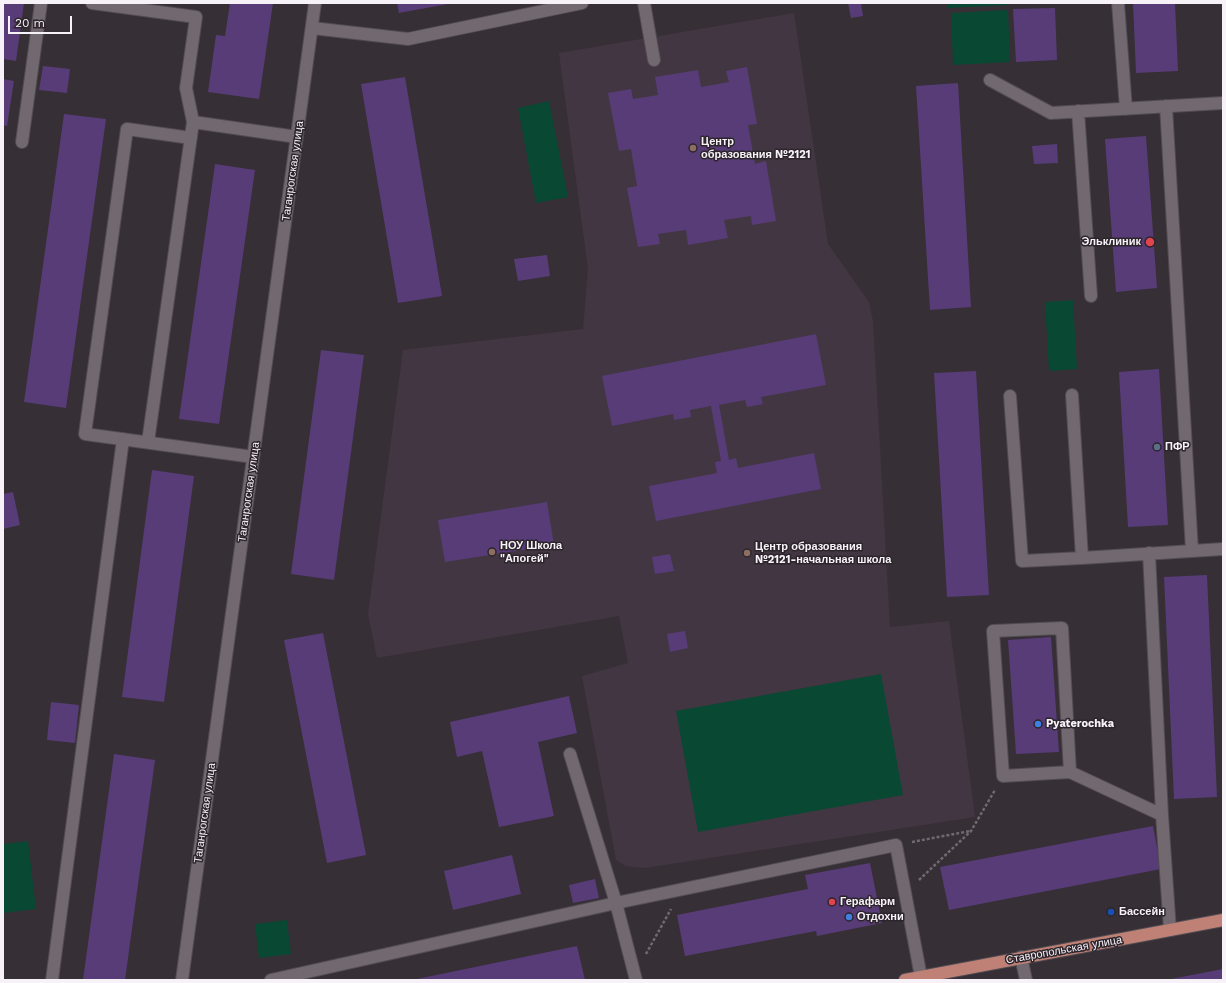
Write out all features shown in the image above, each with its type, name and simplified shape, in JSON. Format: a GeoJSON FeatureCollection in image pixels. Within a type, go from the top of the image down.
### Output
{"type":"FeatureCollection","features":[{"type":"Feature","properties":{"kind":"main road","name":"Ставропольская улица"},"geometry":{"type":"LineString","coordinates":[[905,980],[1223,920]]}},
{"type":"Feature","properties":{"kind":"street"},"geometry":{"type":"LineString","coordinates":[[22,142],[41,3]]}},
{"type":"Feature","properties":{"kind":"street"},"geometry":{"type":"LineString","coordinates":[[92,3],[196,18],[186,88],[193,122],[148,442]]}},
{"type":"Feature","properties":{"kind":"street","name":"Таганрогская улица"},"geometry":{"type":"LineString","coordinates":[[182,980],[315,3]]}},
{"type":"Feature","properties":{"kind":"street"},"geometry":{"type":"LineString","coordinates":[[312,28],[408,39],[582,3]]}},
{"type":"Feature","properties":{"kind":"street"},"geometry":{"type":"LineString","coordinates":[[644,3],[654,60]]}},
{"type":"Feature","properties":{"kind":"street"},"geometry":{"type":"LineString","coordinates":[[1118,3],[1126,108]]}},
{"type":"Feature","properties":{"kind":"street"},"geometry":{"type":"LineString","coordinates":[[990,80],[1051,113],[1223,103]]}},
{"type":"Feature","properties":{"kind":"street"},"geometry":{"type":"LineString","coordinates":[[1166,106],[1192,551]]}},
{"type":"Feature","properties":{"kind":"street"},"geometry":{"type":"LineString","coordinates":[[1078,111],[1091,296]]}},
{"type":"Feature","properties":{"kind":"street"},"geometry":{"type":"LineString","coordinates":[[193,122],[297,137]]}},
{"type":"Feature","properties":{"kind":"street"},"geometry":{"type":"LineString","coordinates":[[191,138],[127,129],[85,434],[253,457]]}},
{"type":"Feature","properties":{"kind":"street"},"geometry":{"type":"LineString","coordinates":[[1072,395],[1082,558]]}},
{"type":"Feature","properties":{"kind":"street"},"geometry":{"type":"LineString","coordinates":[[1010,396],[1022,561],[1223,549]]}},
{"type":"Feature","properties":{"kind":"street"},"geometry":{"type":"LineString","coordinates":[[52,980],[123,438]]}},
{"type":"Feature","properties":{"kind":"street"},"geometry":{"type":"LineString","coordinates":[[1149,553],[1162,815],[1170,930]]}},
{"type":"Feature","properties":{"kind":"street"},"geometry":{"type":"LineString","coordinates":[[1070,772],[1062,628],[993,631],[1003,776],[1070,772],[1162,815]]}},
{"type":"Feature","properties":{"kind":"street"},"geometry":{"type":"LineString","coordinates":[[570,754],[616,903],[635,978]]}},
{"type":"Feature","properties":{"kind":"street"},"geometry":{"type":"LineString","coordinates":[[271,980],[616,903],[896,845],[921,977]]}},
{"type":"Feature","properties":{"kind":"street"},"geometry":{"type":"LineString","coordinates":[[1021,957],[1026,980]]}},
{"type":"Feature","properties":{"kind":"path"},"geometry":{"type":"LineString","coordinates":[[905,893],[971,831],[1003,776]]}},
{"type":"Feature","properties":{"kind":"path"},"geometry":{"type":"LineString","coordinates":[[896,845],[971,831]]}},
{"type":"Feature","properties":{"kind":"path"},"geometry":{"type":"LineString","coordinates":[[635,978],[682,889]]}},
{"type":"Feature","properties":{"kind":"shaded area"},"geometry":{"type":"Polygon","coordinates":[[[794,13],[828,244],[869,302],[873,321],[890,627],[949,621],[975,817],[645,868],[626,866],[616,860],[582,676],[628,663],[619,616],[377,658],[368,614],[403,350],[583,329],[588,269],[559,53],[794,13]]]}},
{"type":"Feature","properties":{"kind":"green space"},"geometry":{"type":"Polygon","coordinates":[[[948,3],[1007,3],[1007,5],[948,8],[948,3]]]}},
{"type":"Feature","properties":{"kind":"green space"},"geometry":{"type":"Polygon","coordinates":[[[1008,10],[1010,62],[953,65],[951,13],[1008,10]]]}},
{"type":"Feature","properties":{"kind":"green space"},"geometry":{"type":"Polygon","coordinates":[[[549,101],[568,197],[536,203],[518,108],[549,101]]]}},
{"type":"Feature","properties":{"kind":"green space"},"geometry":{"type":"Polygon","coordinates":[[[1073,300],[1077,369],[1049,371],[1045,302],[1073,300]]]}},
{"type":"Feature","properties":{"kind":"green space"},"geometry":{"type":"Polygon","coordinates":[[[881,674],[903,795],[698,832],[676,711],[881,674]]]}},
{"type":"Feature","properties":{"kind":"green space"},"geometry":{"type":"Polygon","coordinates":[[[28,841],[36,909],[3,913],[3,844],[28,841]]]}},
{"type":"Feature","properties":{"kind":"green space"},"geometry":{"type":"Polygon","coordinates":[[[287,920],[291,954],[259,958],[255,924],[287,920]]]}},
{"type":"Feature","properties":{"kind":"building"},"geometry":{"type":"Polygon","coordinates":[[[3,3],[24,3],[16,61],[3,59],[3,3]]]}},
{"type":"Feature","properties":{"kind":"building"},"geometry":{"type":"Polygon","coordinates":[[[230,3],[273,3],[259,99],[208,92],[216,35],[225,36],[230,3]]]}},
{"type":"Feature","properties":{"kind":"building"},"geometry":{"type":"Polygon","coordinates":[[[397,3],[448,3],[448,4],[399,13],[397,3]]]}},
{"type":"Feature","properties":{"kind":"building"},"geometry":{"type":"Polygon","coordinates":[[[848,3],[861,3],[863,16],[851,18],[848,3]]]}},
{"type":"Feature","properties":{"kind":"building"},"geometry":{"type":"Polygon","coordinates":[[[1133,3],[1175,3],[1178,71],[1136,73],[1133,3]]]}},
{"type":"Feature","properties":{"kind":"building"},"geometry":{"type":"Polygon","coordinates":[[[1055,8],[1057,60],[1016,62],[1013,9],[1055,8]]]}},
{"type":"Feature","properties":{"kind":"building"},"geometry":{"type":"Polygon","coordinates":[[[43,66],[70,69],[67,93],[39,90],[43,66]]]}},
{"type":"Feature","properties":{"kind":"building"},"geometry":{"type":"Polygon","coordinates":[[[747,67],[757,124],[748,125],[755,164],[766,161],[776,221],[752,225],[751,216],[724,220],[728,238],[688,245],[686,230],[658,234],[660,244],[638,247],[627,188],[637,186],[631,149],[619,151],[608,93],[631,89],[633,99],[658,95],[655,77],[698,70],[701,87],[729,82],[726,71],[747,67]]]}},
{"type":"Feature","properties":{"kind":"building"},"geometry":{"type":"Polygon","coordinates":[[[405,77],[442,296],[398,303],[361,84],[405,77]]]}},
{"type":"Feature","properties":{"kind":"building"},"geometry":{"type":"Polygon","coordinates":[[[3,79],[14,81],[7,126],[3,125],[3,79]]]}},
{"type":"Feature","properties":{"kind":"building"},"geometry":{"type":"Polygon","coordinates":[[[958,83],[971,307],[930,310],[916,86],[958,83]]]}},
{"type":"Feature","properties":{"kind":"building"},"geometry":{"type":"Polygon","coordinates":[[[64,114],[106,119],[66,408],[24,402],[64,114]]]}},
{"type":"Feature","properties":{"kind":"building"},"geometry":{"type":"Polygon","coordinates":[[[1146,136],[1157,288],[1116,292],[1105,139],[1146,136]]]}},
{"type":"Feature","properties":{"kind":"building"},"geometry":{"type":"Polygon","coordinates":[[[1057,144],[1058,163],[1034,164],[1032,146],[1057,144]]]}},
{"type":"Feature","properties":{"kind":"building"},"geometry":{"type":"Polygon","coordinates":[[[215,164],[255,170],[219,424],[179,419],[215,164]]]}},
{"type":"Feature","properties":{"kind":"building"},"geometry":{"type":"Polygon","coordinates":[[[547,255],[550,276],[518,281],[514,259],[547,255]]]}},
{"type":"Feature","properties":{"kind":"building"},"geometry":{"type":"Polygon","coordinates":[[[816,334],[826,385],[761,397],[763,404],[747,407],[745,400],[719,405],[729,460],[736,458],[738,468],[814,453],[821,489],[656,521],[649,486],[717,473],[715,462],[721,461],[711,406],[690,410],[691,417],[674,420],[673,414],[612,426],[602,376],[816,334]]]}},
{"type":"Feature","properties":{"kind":"building"},"geometry":{"type":"Polygon","coordinates":[[[321,350],[364,355],[334,580],[291,574],[321,350]]]}},
{"type":"Feature","properties":{"kind":"building"},"geometry":{"type":"Polygon","coordinates":[[[1159,369],[1168,525],[1128,527],[1119,372],[1159,369]]]}},
{"type":"Feature","properties":{"kind":"building"},"geometry":{"type":"Polygon","coordinates":[[[976,371],[989,595],[947,597],[934,373],[976,371]]]}},
{"type":"Feature","properties":{"kind":"building"},"geometry":{"type":"Polygon","coordinates":[[[152,470],[194,476],[164,702],[122,697],[152,470]]]}},
{"type":"Feature","properties":{"kind":"building"},"geometry":{"type":"Polygon","coordinates":[[[13,492],[20,525],[3,529],[3,494],[13,492]]]}},
{"type":"Feature","properties":{"kind":"building"},"geometry":{"type":"Polygon","coordinates":[[[547,502],[554,545],[445,562],[438,520],[547,502]]]}},
{"type":"Feature","properties":{"kind":"building"},"geometry":{"type":"Polygon","coordinates":[[[670,554],[674,571],[655,574],[652,557],[670,554]]]}},
{"type":"Feature","properties":{"kind":"building"},"geometry":{"type":"Polygon","coordinates":[[[1207,575],[1217,797],[1174,799],[1164,577],[1207,575]]]}},
{"type":"Feature","properties":{"kind":"building"},"geometry":{"type":"Polygon","coordinates":[[[685,631],[688,648],[670,652],[667,634],[685,631]]]}},
{"type":"Feature","properties":{"kind":"building"},"geometry":{"type":"Polygon","coordinates":[[[323,633],[366,855],[327,863],[284,640],[323,633]]]}},
{"type":"Feature","properties":{"kind":"building"},"geometry":{"type":"Polygon","coordinates":[[[1051,637],[1059,752],[1016,754],[1008,640],[1051,637]]]}},
{"type":"Feature","properties":{"kind":"building"},"geometry":{"type":"Polygon","coordinates":[[[569,696],[577,733],[538,742],[554,816],[499,827],[482,751],[457,757],[450,722],[569,696]]]}},
{"type":"Feature","properties":{"kind":"building"},"geometry":{"type":"Polygon","coordinates":[[[51,702],[79,705],[75,743],[47,740],[51,702]]]}},
{"type":"Feature","properties":{"kind":"building"},"geometry":{"type":"Polygon","coordinates":[[[114,754],[155,760],[125,980],[83,980],[114,754]]]}},
{"type":"Feature","properties":{"kind":"building"},"geometry":{"type":"Polygon","coordinates":[[[1153,826],[1161,869],[949,910],[940,867],[1153,826]]]}},
{"type":"Feature","properties":{"kind":"building"},"geometry":{"type":"Polygon","coordinates":[[[512,855],[521,894],[453,910],[444,871],[512,855]]]}},
{"type":"Feature","properties":{"kind":"building"},"geometry":{"type":"Polygon","coordinates":[[[870,863],[882,923],[817,936],[816,931],[685,956],[677,915],[808,889],[805,875],[870,863]]]}},
{"type":"Feature","properties":{"kind":"building"},"geometry":{"type":"Polygon","coordinates":[[[595,879],[599,898],[573,903],[569,885],[595,879]]]}},
{"type":"Feature","properties":{"kind":"building"},"geometry":{"type":"Polygon","coordinates":[[[577,946],[585,980],[417,980],[417,979],[577,946]]]}},
{"type":"Feature","properties":{"kind":"building"},"geometry":{"type":"Polygon","coordinates":[[[1223,969],[1223,980],[1171,980],[1171,979],[1223,969]]]}},
{"type":"Feature","properties":{"kind":"place","name":"Центр образования №2121"},"geometry":{"type":"Point","coordinates":[693,148]}},
{"type":"Feature","properties":{"kind":"place","name":"Эльклиник"},"geometry":{"type":"Point","coordinates":[1150,242]}},
{"type":"Feature","properties":{"kind":"place","name":"ПФР"},"geometry":{"type":"Point","coordinates":[1157,447]}},
{"type":"Feature","properties":{"kind":"place","name":"НОУ Школа \"Апогей\""},"geometry":{"type":"Point","coordinates":[492,552]}},
{"type":"Feature","properties":{"kind":"place","name":"Центр образования №2121-начальная школа"},"geometry":{"type":"Point","coordinates":[747,553]}},
{"type":"Feature","properties":{"kind":"place","name":"Pyaterochka"},"geometry":{"type":"Point","coordinates":[1038,724]}},
{"type":"Feature","properties":{"kind":"place","name":"Герафарм"},"geometry":{"type":"Point","coordinates":[832,902]}},
{"type":"Feature","properties":{"kind":"place","name":"Бассейн"},"geometry":{"type":"Point","coordinates":[1111,912]}},
{"type":"Feature","properties":{"kind":"place","name":"Отдохни"},"geometry":{"type":"Point","coordinates":[849,917]}}]}
